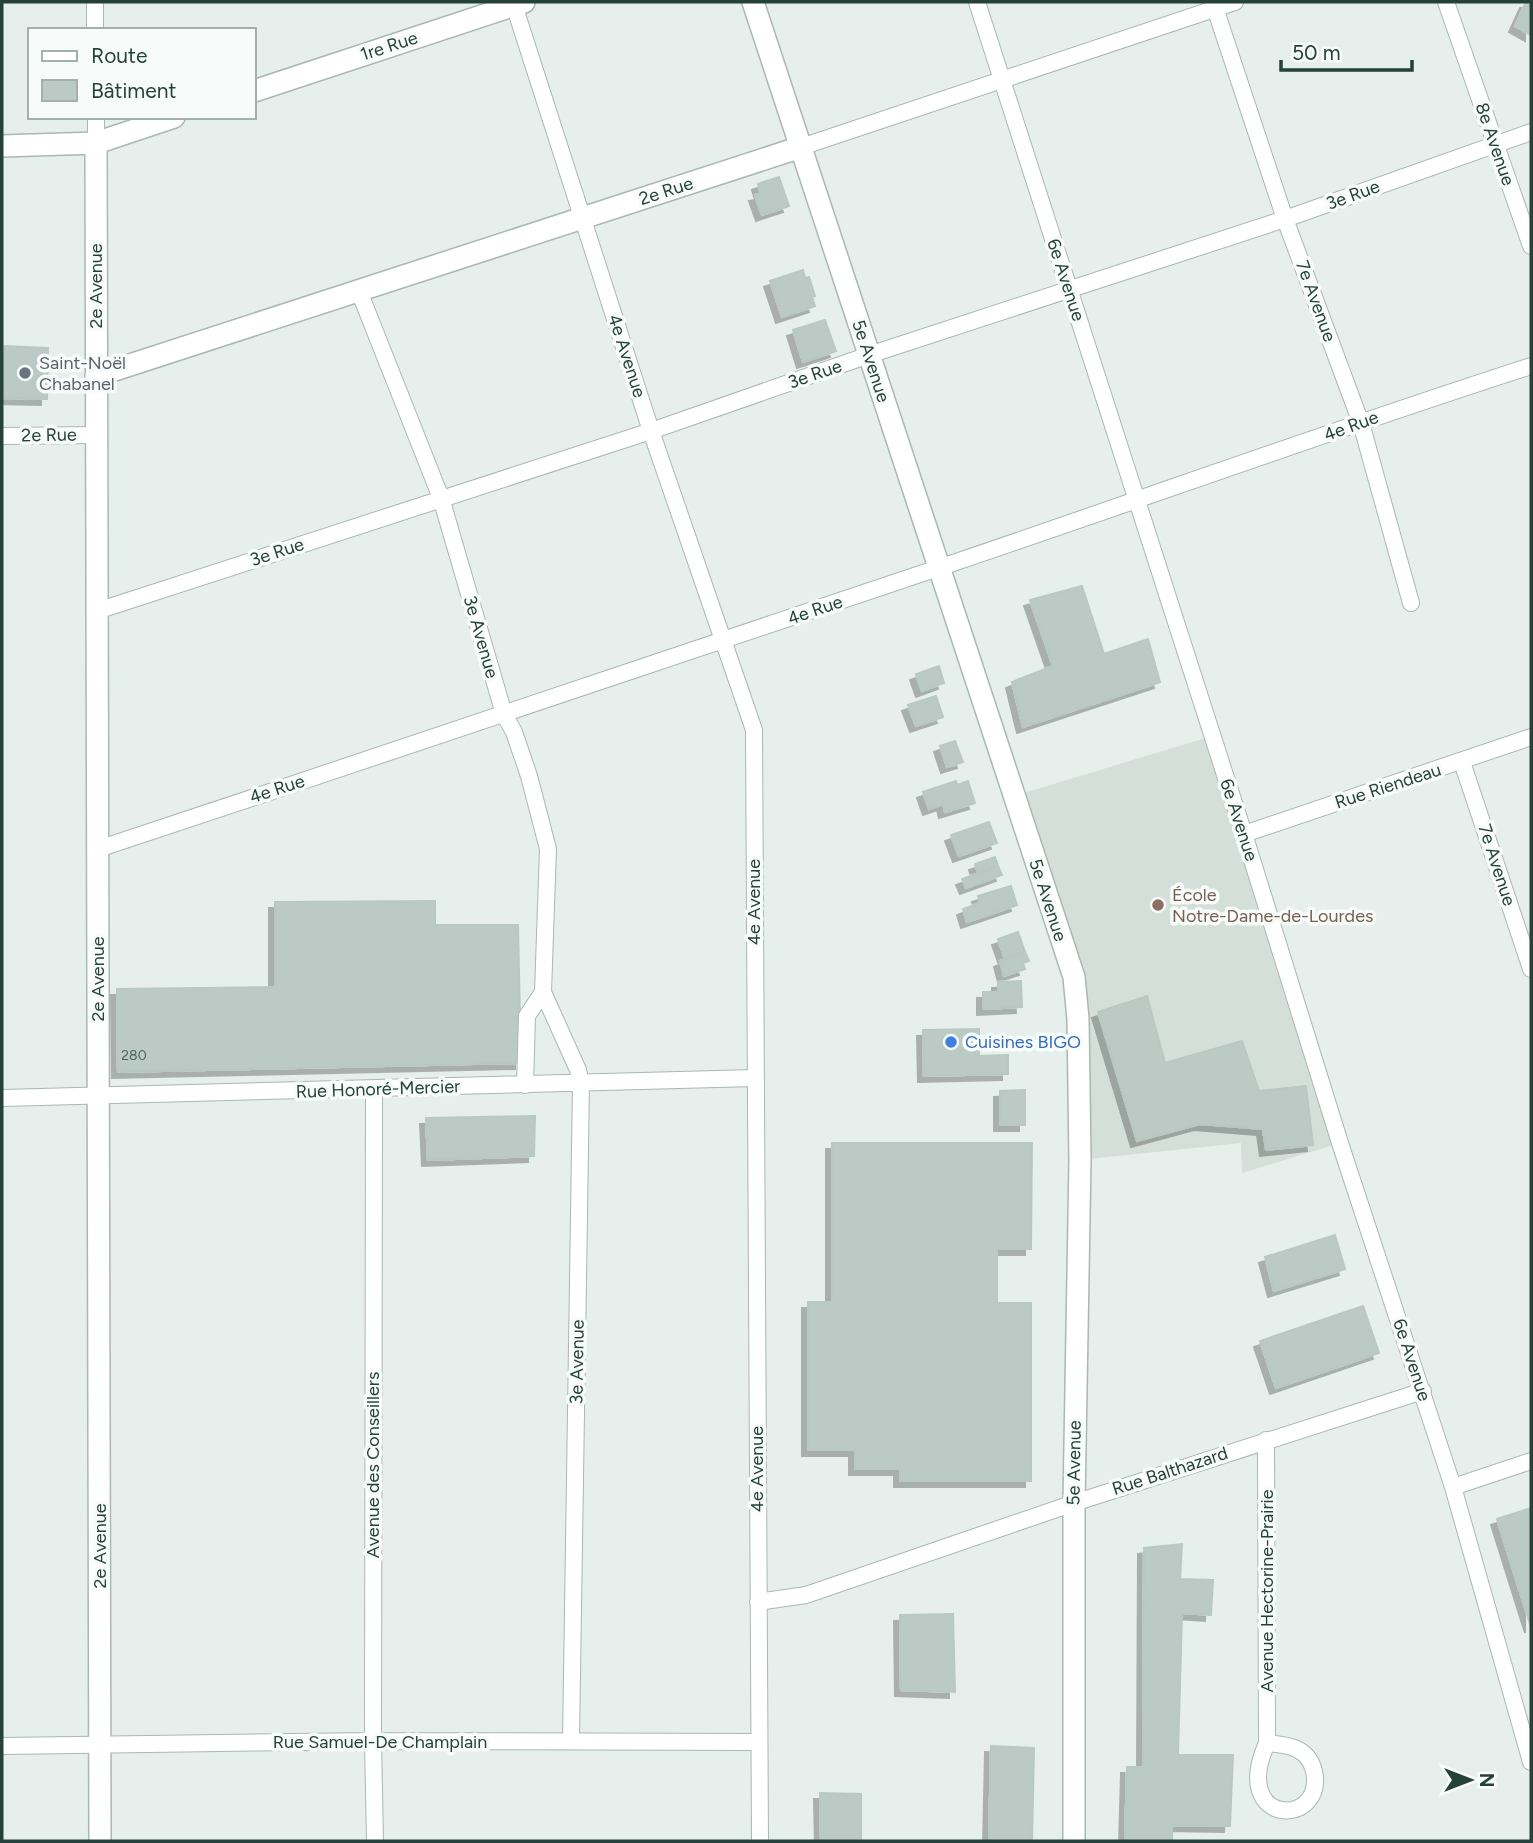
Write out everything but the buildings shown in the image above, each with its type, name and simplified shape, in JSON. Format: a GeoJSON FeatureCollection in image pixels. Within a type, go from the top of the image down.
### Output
{"type":"FeatureCollection","features":[{"type":"Feature","properties":{"kind":"street"},"geometry":{"type":"LineString","coordinates":[[95,2],[95,28]]}},
{"type":"Feature","properties":{"kind":"street","name":"5e Avenue"},"geometry":{"type":"LineString","coordinates":[[752,2],[1074,977],[1078,1018],[1080,1160],[1074,1503],[1074,1841]]}},
{"type":"Feature","properties":{"kind":"street","name":"6e Avenue"},"geometry":{"type":"LineString","coordinates":[[977,2],[1244,834],[1340,1143],[1423,1391],[1531,1762]]}},
{"type":"Feature","properties":{"kind":"street","name":"2e Rue"},"geometry":{"type":"LineString","coordinates":[[96,376],[801,147],[1214,5],[1235,2]]}},
{"type":"Feature","properties":{"kind":"street","name":"8e Avenue"},"geometry":{"type":"LineString","coordinates":[[1446,2],[1531,246]]}},
{"type":"Feature","properties":{"kind":"street","name":"1re Rue"},"geometry":{"type":"LineString","coordinates":[[256,90],[517,3]]}},
{"type":"Feature","properties":{"kind":"street","name":"4e Avenue"},"geometry":{"type":"LineString","coordinates":[[517,3],[651,431],[754,730],[760,1841]]}},
{"type":"Feature","properties":{"kind":"street","name":"7e Avenue"},"geometry":{"type":"LineString","coordinates":[[1214,5],[1285,219],[1361,423],[1411,603]]}},
{"type":"Feature","properties":{"kind":"street","name":"2e Avenue"},"geometry":{"type":"LineString","coordinates":[[96,119],[100,1841]]}},
{"type":"Feature","properties":{"kind":"street"},"geometry":{"type":"LineString","coordinates":[[2,146],[96,143],[168,119]]}},
{"type":"Feature","properties":{"kind":"street","name":"3e Rue"},"geometry":{"type":"LineString","coordinates":[[97,611],[651,431],[869,355],[1285,219],[1531,132]]}},
{"type":"Feature","properties":{"kind":"street","name":"3e Avenue"},"geometry":{"type":"LineString","coordinates":[[359,292],[440,498],[504,714],[514,732],[529,776],[548,849],[543,992],[578,1070],[581,1083],[571,1741]]}},
{"type":"Feature","properties":{"kind":"street","name":"4e Rue"},"geometry":{"type":"LineString","coordinates":[[98,849],[724,641],[1531,366]]}},
{"type":"Feature","properties":{"kind":"street","name":"2e Rue"},"geometry":{"type":"LineString","coordinates":[[2,436],[96,435]]}},
{"type":"Feature","properties":{"kind":"street","name":"Rue Riendeau"},"geometry":{"type":"LineString","coordinates":[[1244,834],[1531,737]]}},
{"type":"Feature","properties":{"kind":"street","name":"7e Avenue"},"geometry":{"type":"LineString","coordinates":[[1462,762],[1531,969]]}},
{"type":"Feature","properties":{"kind":"street","name":"3e Avenue"},"geometry":{"type":"LineString","coordinates":[[525,1084],[527,1016],[543,992]]}},
{"type":"Feature","properties":{"kind":"street","name":"Rue Honoré-Mercier"},"geometry":{"type":"LineString","coordinates":[[2,1098],[755,1078]]}},
{"type":"Feature","properties":{"kind":"street","name":"Avenue des Conseillers"},"geometry":{"type":"LineString","coordinates":[[374,1089],[375,1841]]}},
{"type":"Feature","properties":{"kind":"street","name":"Rue Balthazard"},"geometry":{"type":"LineString","coordinates":[[758,1602],[806,1595],[1074,1503],[1423,1391]]}},
{"type":"Feature","properties":{"kind":"street","name":"Avenue Hectorine-Prairie"},"geometry":{"type":"LineString","coordinates":[[1266,1440],[1267,1743],[1259,1761],[1258,1787],[1266,1803],[1279,1811],[1295,1809],[1311,1799],[1316,1783],[1312,1762],[1294,1746],[1267,1743]]}},
{"type":"Feature","properties":{"kind":"street"},"geometry":{"type":"LineString","coordinates":[[1453,1487],[1531,1461]]}},
{"type":"Feature","properties":{"kind":"street","name":"Rue Samuel-De Champlain"},"geometry":{"type":"LineString","coordinates":[[2,1746],[373,1741],[758,1742]]}},
{"type":"Feature","properties":{"kind":"shaded area","name":"École Notre-Dame-de-Lourdes"},"geometry":{"type":"Polygon","coordinates":[[[1212,736],[1340,1143],[1242,1173],[1241,1143],[1080,1160],[1078,1019],[1014,796],[1212,736]]]}},
{"type":"Feature","properties":{"kind":"place","name":"Saint-Noël Chabanel"},"geometry":{"type":"Point","coordinates":[25,373]}},
{"type":"Feature","properties":{"kind":"place","name":"École Notre-Dame-de-Lourdes"},"geometry":{"type":"Point","coordinates":[1158,905]}},
{"type":"Feature","properties":{"kind":"place","name":"Cuisines BIGO"},"geometry":{"type":"Point","coordinates":[951,1042]}}]}
